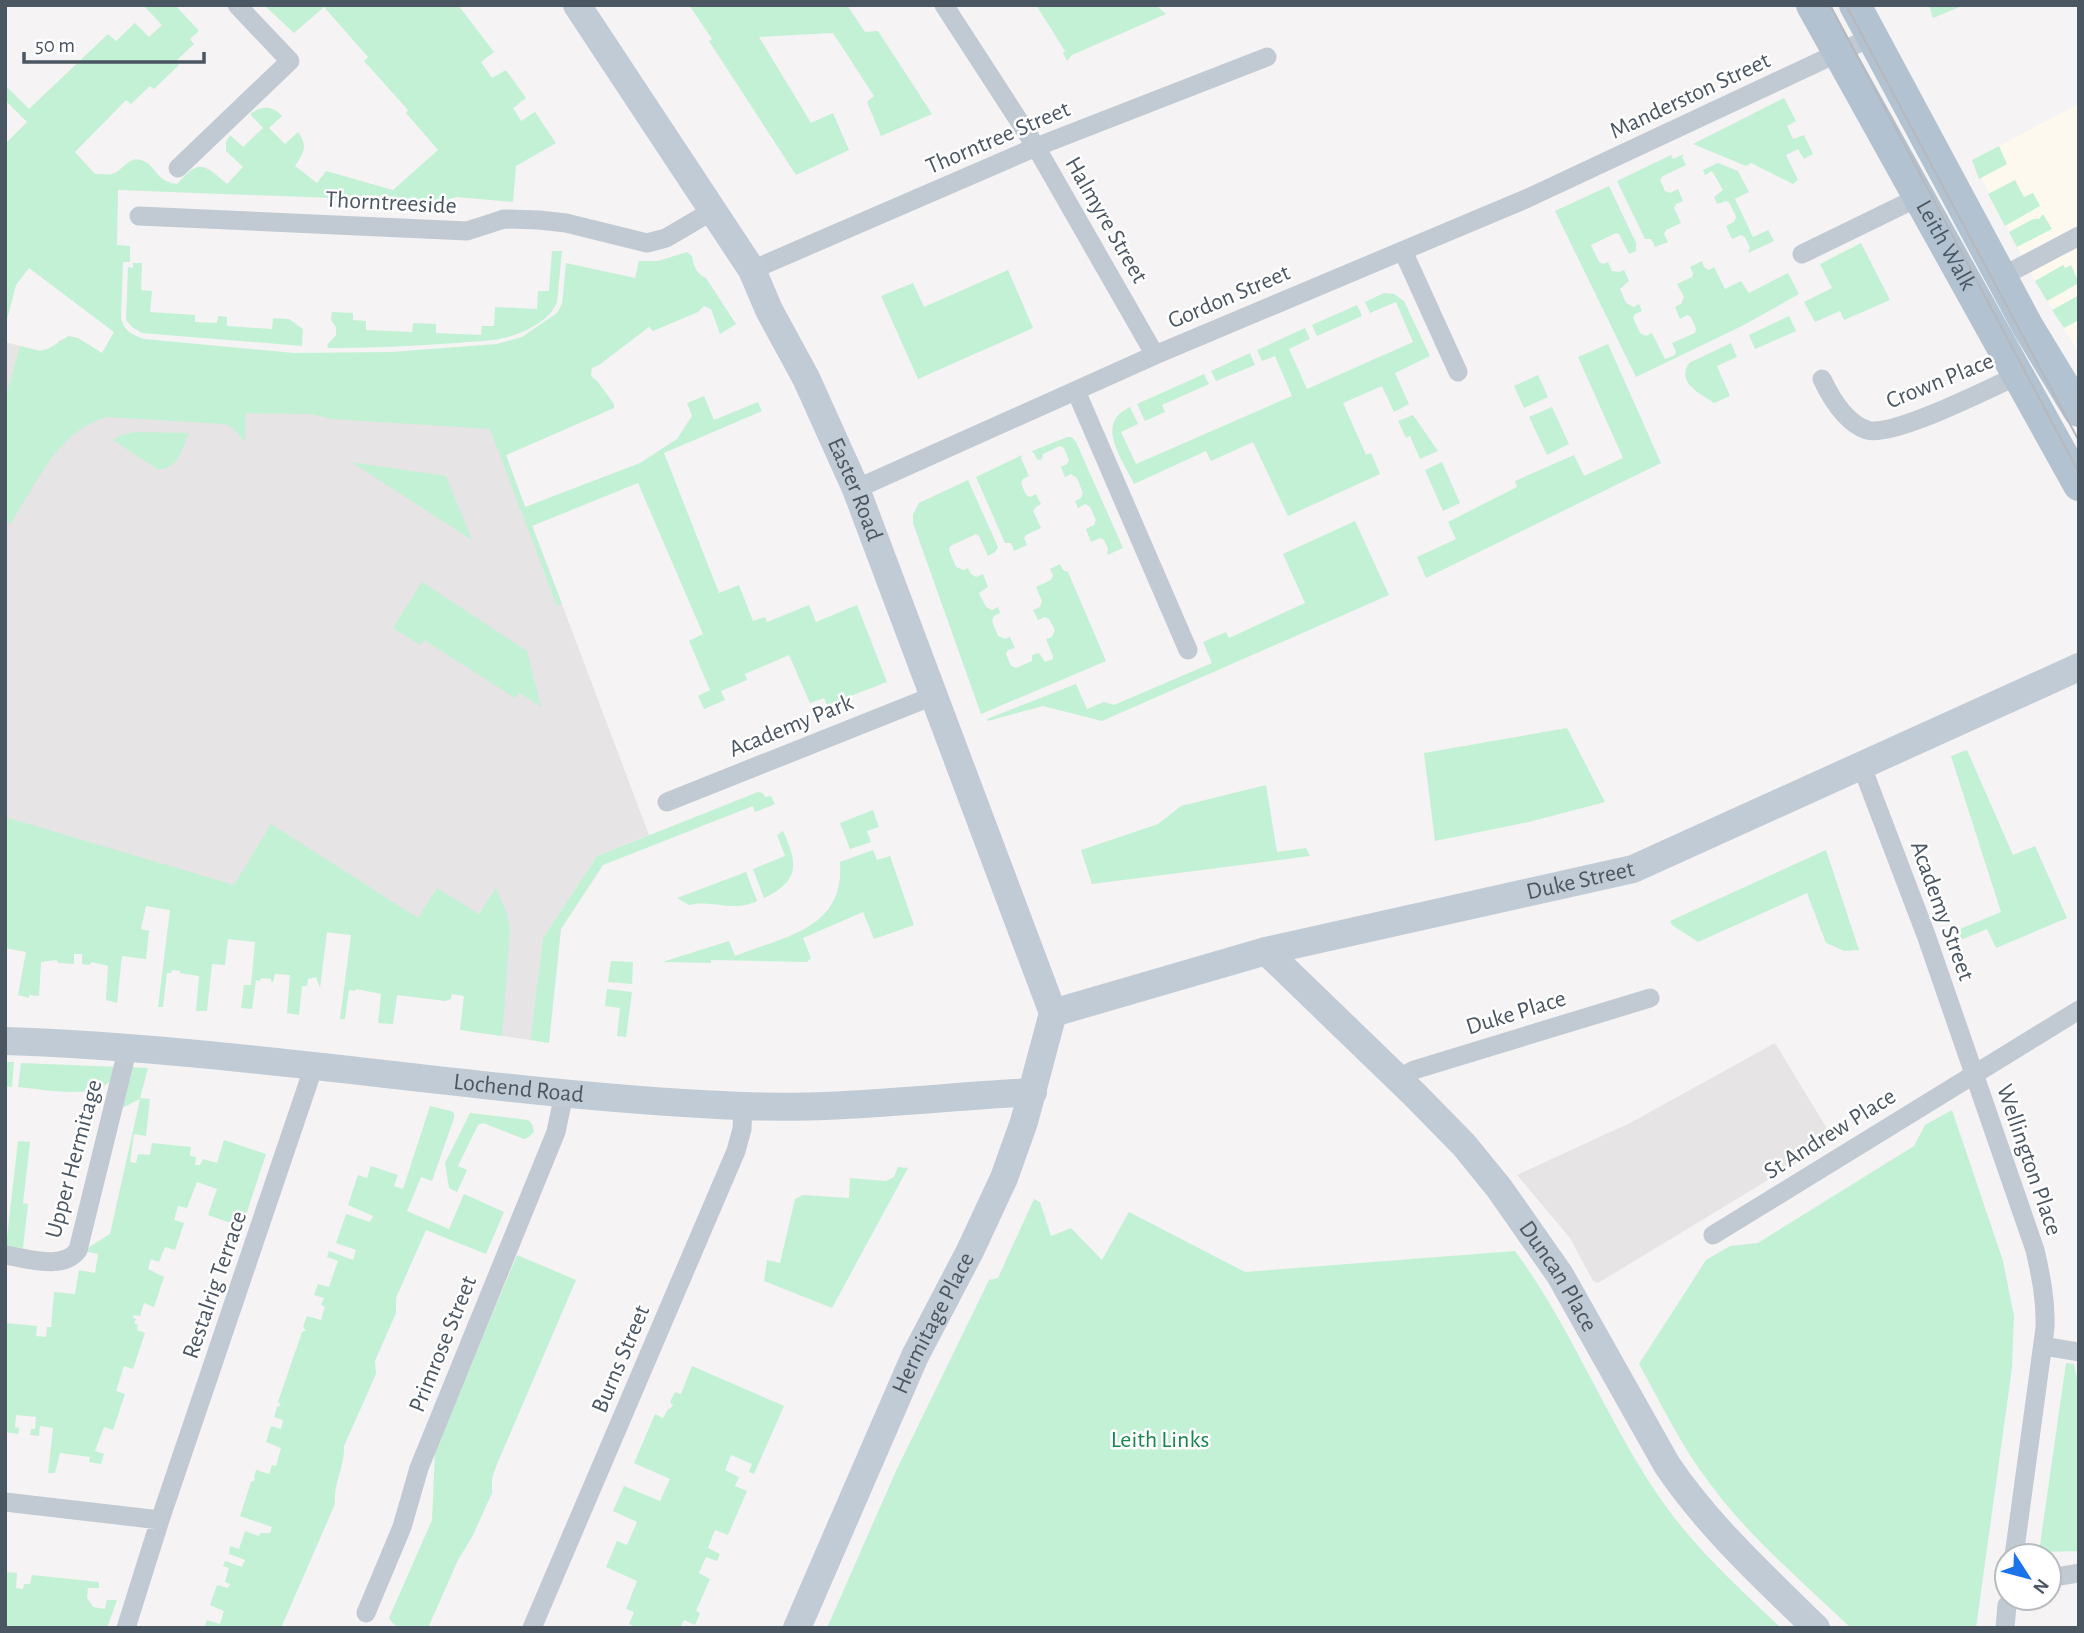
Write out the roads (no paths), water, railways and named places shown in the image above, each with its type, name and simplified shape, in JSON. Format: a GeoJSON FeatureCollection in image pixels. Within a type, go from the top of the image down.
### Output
{"type":"FeatureCollection","features":[{"type":"Feature","properties":{"kind":"main road","name":"Leith Walk"},"geometry":{"type":"LineString","coordinates":[[1812,5],[2079,485]]}},
{"type":"Feature","properties":{"kind":"main road","name":"Leith Walk"},"geometry":{"type":"LineString","coordinates":[[1855,5],[2010,272],[2028,327],[2079,411]]}},
{"type":"Feature","properties":{"kind":"street"},"geometry":{"type":"LineString","coordinates":[[178,168],[290,61],[237,5]]}},
{"type":"Feature","properties":{"kind":"street","name":"Easter Road"},"geometry":{"type":"LineString","coordinates":[[577,5],[752,270],[769,310],[806,378],[856,489],[1053,1013]]}},
{"type":"Feature","properties":{"kind":"street","name":"Halmyre Street"},"geometry":{"type":"LineString","coordinates":[[944,5],[1037,147],[1155,355]]}},
{"type":"Feature","properties":{"kind":"street","name":"Manderston Street"},"geometry":{"type":"LineString","coordinates":[[1528,198],[1872,37]]}},
{"type":"Feature","properties":{"kind":"street","name":"Thorntree Street"},"geometry":{"type":"LineString","coordinates":[[752,270],[1037,147],[1267,57]]}},
{"type":"Feature","properties":{"kind":"street"},"geometry":{"type":"LineString","coordinates":[[1802,254],[1919,197]]}},
{"type":"Feature","properties":{"kind":"street","name":"Gordon Street"},"geometry":{"type":"LineString","coordinates":[[856,489],[1155,355],[1528,198]]}},
{"type":"Feature","properties":{"kind":"street","name":"Thorntreeside"},"geometry":{"type":"LineString","coordinates":[[139,216],[467,231],[505,219],[539,220],[566,223],[647,243],[666,238],[712,211]]}},
{"type":"Feature","properties":{"kind":"street"},"geometry":{"type":"LineString","coordinates":[[2010,272],[2079,236]]}},
{"type":"Feature","properties":{"kind":"street"},"geometry":{"type":"LineString","coordinates":[[1403,251],[1458,373]]}},
{"type":"Feature","properties":{"kind":"street","name":"Crown Place"},"geometry":{"type":"LineString","coordinates":[[1822,379],[1839,408],[1863,429],[1877,432],[1924,418],[2017,376]]}},
{"type":"Feature","properties":{"kind":"street"},"geometry":{"type":"LineString","coordinates":[[1076,391],[1188,650]]}},
{"type":"Feature","properties":{"kind":"street","name":"Duke Street"},"geometry":{"type":"LineString","coordinates":[[1053,1013],[1266,951],[1633,869],[2079,667]]}},
{"type":"Feature","properties":{"kind":"street","name":"Academy Park"},"geometry":{"type":"LineString","coordinates":[[667,802],[933,696]]}},
{"type":"Feature","properties":{"kind":"street","name":"Academy Street"},"geometry":{"type":"LineString","coordinates":[[1862,767],[1926,935],[1974,1074]]}},
{"type":"Feature","properties":{"kind":"street","name":"Duncan Place"},"geometry":{"type":"LineString","coordinates":[[1266,951],[1398,1079],[1480,1165],[1540,1245],[1683,1488],[1735,1550],[1816,1628]]}},
{"type":"Feature","properties":{"kind":"street","name":"Duke Place"},"geometry":{"type":"LineString","coordinates":[[1398,1079],[1414,1070],[1650,998]]}},
{"type":"Feature","properties":{"kind":"street","name":"St Andrew Place"},"geometry":{"type":"LineString","coordinates":[[1713,1235],[2079,1010]]}},
{"type":"Feature","properties":{"kind":"street","name":"Hermitage Place"},"geometry":{"type":"LineString","coordinates":[[797,1628],[909,1368],[970,1251],[1004,1178],[1053,1013]]}},
{"type":"Feature","properties":{"kind":"street","name":"Lochend Road"},"geometry":{"type":"LineString","coordinates":[[5,1041],[128,1047],[564,1094],[743,1106],[814,1106],[1032,1091]]}},
{"type":"Feature","properties":{"kind":"street","name":"Upper Hermitage"},"geometry":{"type":"LineString","coordinates":[[5,1255],[60,1262],[70,1259],[78,1250],[128,1047]]}},
{"type":"Feature","properties":{"kind":"street","name":"Restalrig Terrace"},"geometry":{"type":"LineString","coordinates":[[127,1625],[314,1066]]}},
{"type":"Feature","properties":{"kind":"street","name":"Wellington Place"},"geometry":{"type":"LineString","coordinates":[[1974,1074],[2035,1250],[2046,1305],[2043,1346],[2016,1542]]}},
{"type":"Feature","properties":{"kind":"street","name":"Primrose Street"},"geometry":{"type":"LineString","coordinates":[[366,1613],[402,1527],[419,1468],[556,1132],[564,1094]]}},
{"type":"Feature","properties":{"kind":"street","name":"Burns Street"},"geometry":{"type":"LineString","coordinates":[[532,1628],[740,1142],[743,1106]]}},
{"type":"Feature","properties":{"kind":"street"},"geometry":{"type":"LineString","coordinates":[[2043,1346],[2079,1352]]}},
{"type":"Feature","properties":{"kind":"street"},"geometry":{"type":"LineString","coordinates":[[5,1502],[160,1520]]}},
{"type":"Feature","properties":{"kind":"tram line"},"geometry":{"type":"LineString","coordinates":[[1830,5],[2079,473]]}},
{"type":"Feature","properties":{"kind":"tram line"},"geometry":{"type":"LineString","coordinates":[[1846,5],[2079,441]]}},
{"type":"Feature","properties":{"kind":"park label","name":"Leith Links"},"geometry":{"type":"Point","coordinates":[1160,1440]}}]}
